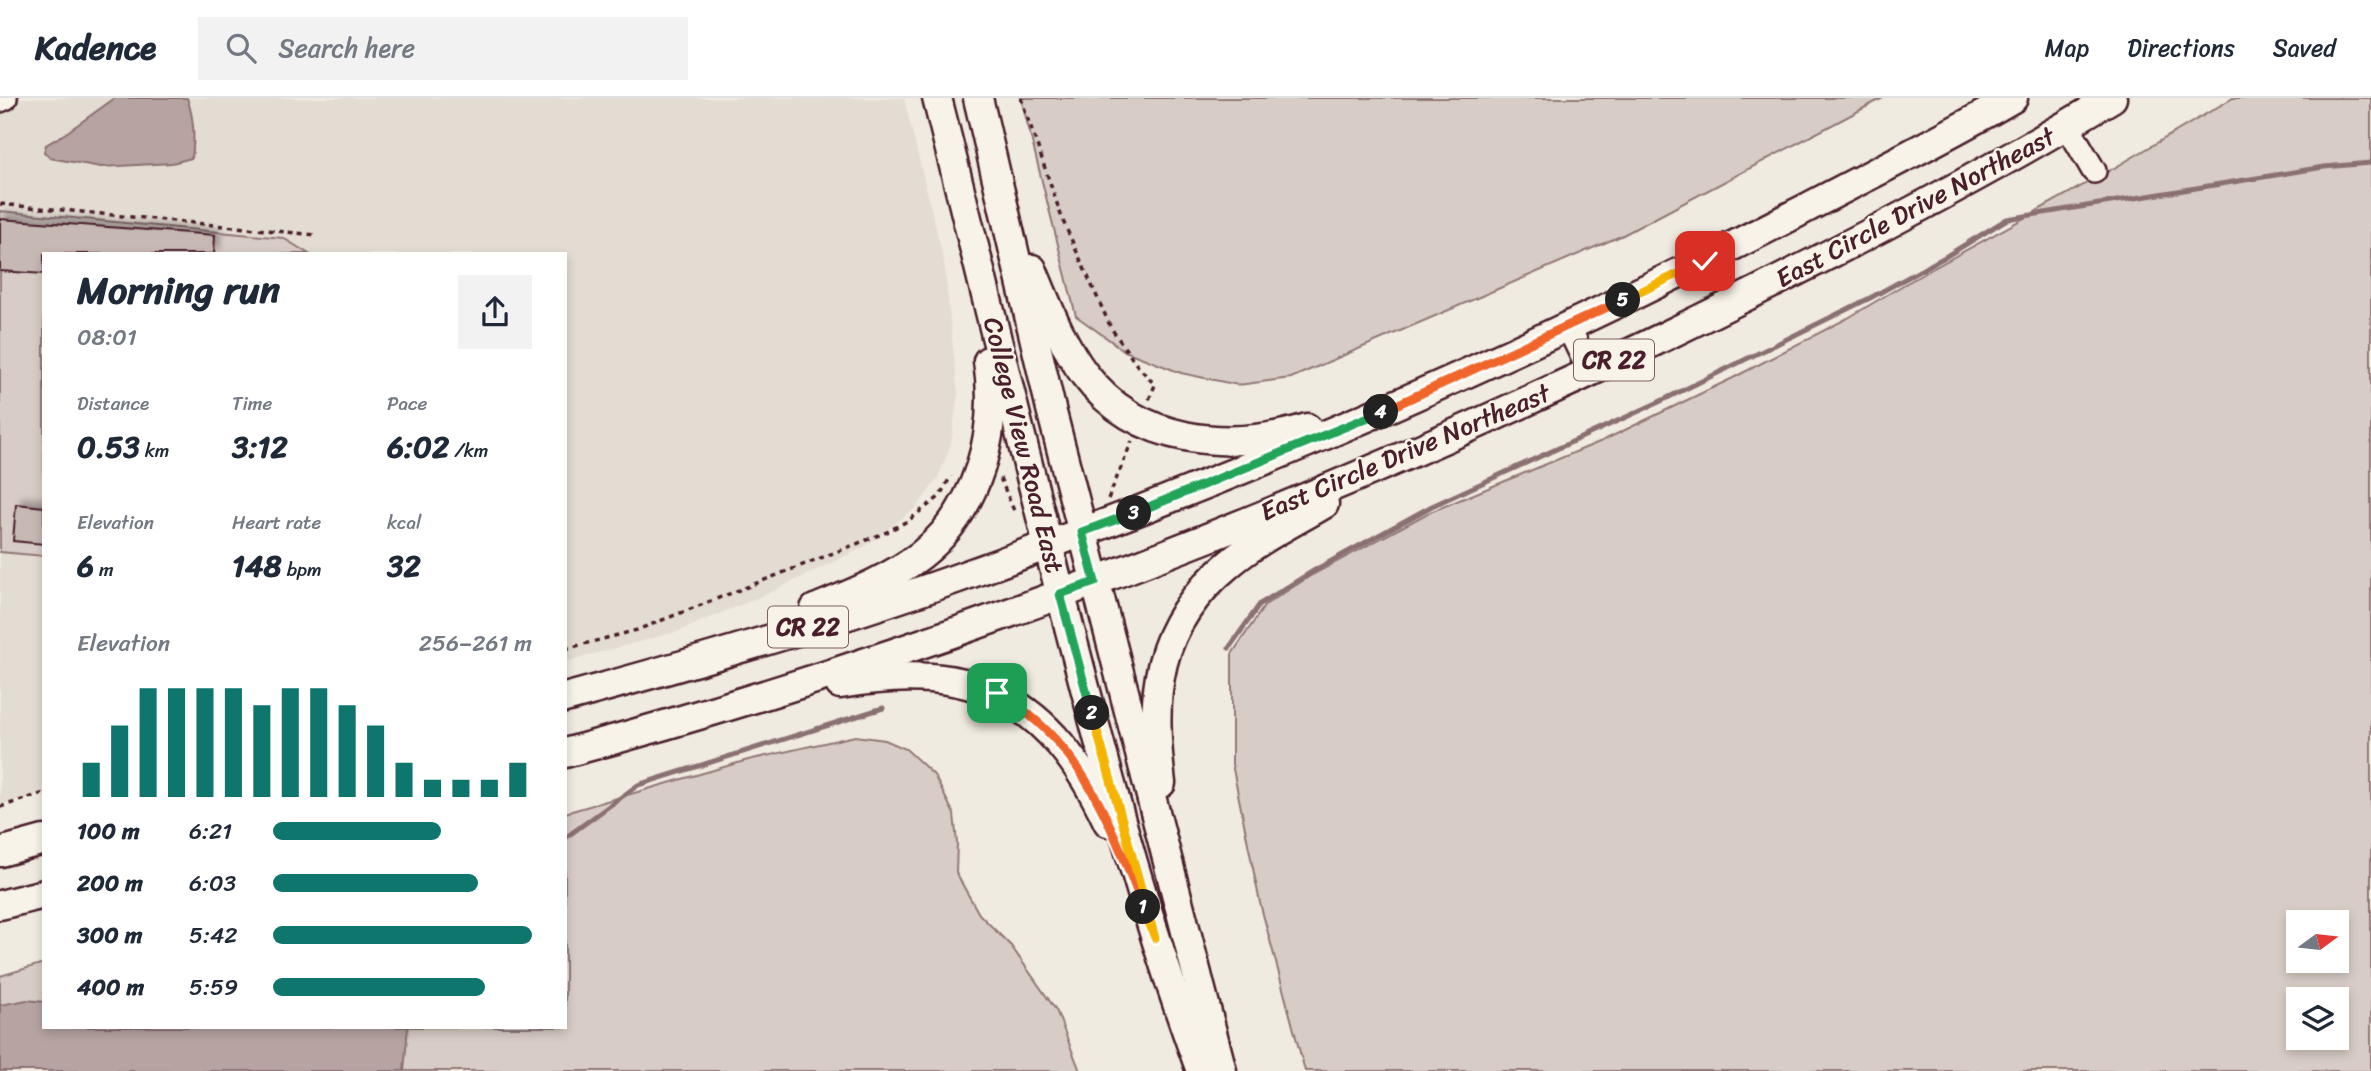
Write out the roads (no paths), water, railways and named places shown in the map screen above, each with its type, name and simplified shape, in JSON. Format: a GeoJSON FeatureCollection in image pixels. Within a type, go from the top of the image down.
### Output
{"type":"FeatureCollection","features":[{"type":"Feature","properties":{"kind":"main road","name":"College View Road East"},"geometry":{"type":"LineString","coordinates":[[937,98],[1047,545],[1101,750],[1155,938],[1201,1071]]}},
{"type":"Feature","properties":{"kind":"main road","name":"College View Road East"},"geometry":{"type":"LineString","coordinates":[[978,98],[1080,523],[1222,1071]]}},
{"type":"Feature","properties":{"kind":"main road","name":"East Circle Drive Northeast"},"geometry":{"type":"LineString","coordinates":[[1080,523],[1183,494],[1436,388],[1705,261],[2013,98]]}},
{"type":"Feature","properties":{"kind":"main road","name":"East Circle Drive Northeast"},"geometry":{"type":"LineString","coordinates":[[1060,594],[1401,458],[1590,372],[1822,258],[2112,98]]}},
{"type":"Feature","properties":{"kind":"main road"},"geometry":{"type":"LineString","coordinates":[[692,662],[839,598],[888,575],[918,557],[953,522],[972,490],[981,467],[989,430],[991,389],[987,348],[961,192]]}},
{"type":"Feature","properties":{"kind":"main road"},"geometry":{"type":"LineString","coordinates":[[1002,196],[1049,309],[1073,358],[1095,387],[1121,409],[1141,421],[1167,432],[1199,440],[1236,442],[1300,430],[1436,388]]}},
{"type":"Feature","properties":{"kind":"main road"},"geometry":{"type":"LineString","coordinates":[[1173,887],[1155,712],[1161,669],[1180,621],[1198,595],[1230,563],[1401,458]]}},
{"type":"Feature","properties":{"kind":"main road","name":"CR 22"},"geometry":{"type":"LineString","coordinates":[[567,697],[846,615],[1047,545],[1080,523]]}},
{"type":"Feature","properties":{"kind":"main road","name":"CR 22"},"geometry":{"type":"LineString","coordinates":[[567,752],[697,716],[936,639],[1060,594]]}},
{"type":"Feature","properties":{"kind":"main road"},"geometry":{"type":"LineString","coordinates":[[697,716],[803,691],[888,677],[956,681],[997,693],[1020,706],[1047,729],[1075,761],[1120,847],[1155,938]]}},
{"type":"Feature","properties":{"kind":"main road"},"geometry":{"type":"LineString","coordinates":[[0,852],[42,841]]}},
{"type":"Feature","properties":{"kind":"main road"},"geometry":{"type":"LineString","coordinates":[[0,905],[42,894]]}},
{"type":"Feature","properties":{"kind":"street"},"geometry":{"type":"LineString","coordinates":[[0,100],[5,98]]}},
{"type":"Feature","properties":{"kind":"street"},"geometry":{"type":"LineString","coordinates":[[2067,125],[2094,171]]}},
{"type":"Feature","properties":{"kind":"street"},"geometry":{"type":"LineString","coordinates":[[1568,326],[1590,372]]}},
{"type":"Feature","properties":{"kind":"waterway"},"geometry":{"type":"LineString","coordinates":[[1229,648],[1260,604],[1315,570],[1432,506],[1659,402],[1870,298],[2007,219],[2324,167],[2371,163]]}},
{"type":"Feature","properties":{"kind":"waterway"},"geometry":{"type":"LineString","coordinates":[[567,837],[638,785],[883,708]]}}]}
